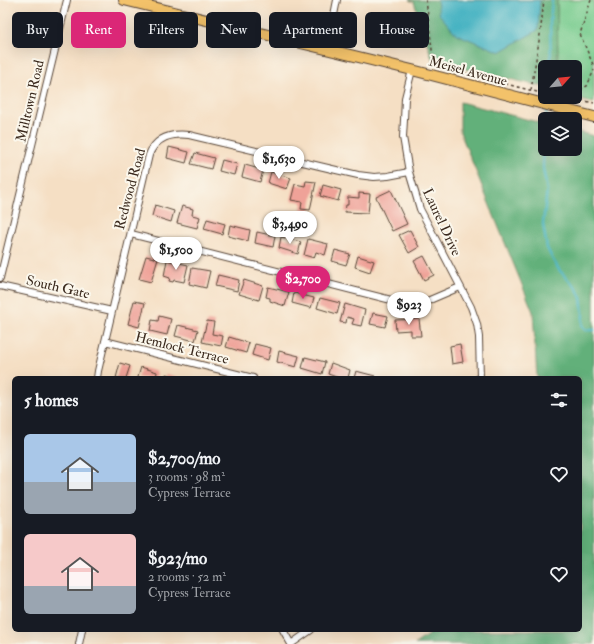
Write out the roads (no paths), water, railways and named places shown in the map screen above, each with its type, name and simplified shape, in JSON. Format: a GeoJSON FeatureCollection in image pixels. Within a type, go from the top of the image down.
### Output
{"type":"FeatureCollection","features":[{"type":"Feature","properties":{"kind":"main road","name":"Meisel Avenue"},"geometry":{"type":"LineString","coordinates":[[124,0],[412,70],[594,117]]}},
{"type":"Feature","properties":{"kind":"street","name":"Milltown Road"},"geometry":{"type":"LineString","coordinates":[[0,278],[66,0]]}},
{"type":"Feature","properties":{"kind":"street"},"geometry":{"type":"LineString","coordinates":[[327,50],[337,0]]}},
{"type":"Feature","properties":{"kind":"street","name":"Laurel Drive"},"geometry":{"type":"LineString","coordinates":[[412,70],[405,98],[403,137],[409,172],[420,208],[471,307],[477,324],[479,336],[480,376]]}},
{"type":"Feature","properties":{"kind":"street","name":"Redwood Road"},"geometry":{"type":"LineString","coordinates":[[97,376],[152,147],[158,141],[165,137],[181,134],[358,175],[374,177],[409,172]]}},
{"type":"Feature","properties":{"kind":"street"},"geometry":{"type":"LineString","coordinates":[[131,234],[403,303],[414,304],[425,302],[460,287]]}},
{"type":"Feature","properties":{"kind":"street","name":"South Gate"},"geometry":{"type":"LineString","coordinates":[[0,286],[112,311]]}},
{"type":"Feature","properties":{"kind":"street","name":"Hemlock Terrace"},"geometry":{"type":"LineString","coordinates":[[105,341],[245,376]]}},
{"type":"Feature","properties":{"kind":"street"},"geometry":{"type":"LineString","coordinates":[[79,644],[82,632]]}},
{"type":"Feature","properties":{"kind":"street"},"geometry":{"type":"LineString","coordinates":[[284,632],[291,644],[307,632]]}},
{"type":"Feature","properties":{"kind":"water"},"geometry":{"type":"Polygon","coordinates":[[[437,0],[540,0],[538,30],[500,52],[456,34],[439,14],[437,0]]]}},
{"type":"Feature","properties":{"kind":"waterway"},"geometry":{"type":"LineString","coordinates":[[551,60],[550,22],[552,0]]}},
{"type":"Feature","properties":{"kind":"waterway"},"geometry":{"type":"LineString","coordinates":[[547,107],[547,112]]}},
{"type":"Feature","properties":{"kind":"waterway"},"geometry":{"type":"LineString","coordinates":[[544,156],[543,168],[547,190],[543,224],[547,248],[560,271],[577,289],[581,298],[583,314],[582,326],[586,330],[594,330]]}}]}
